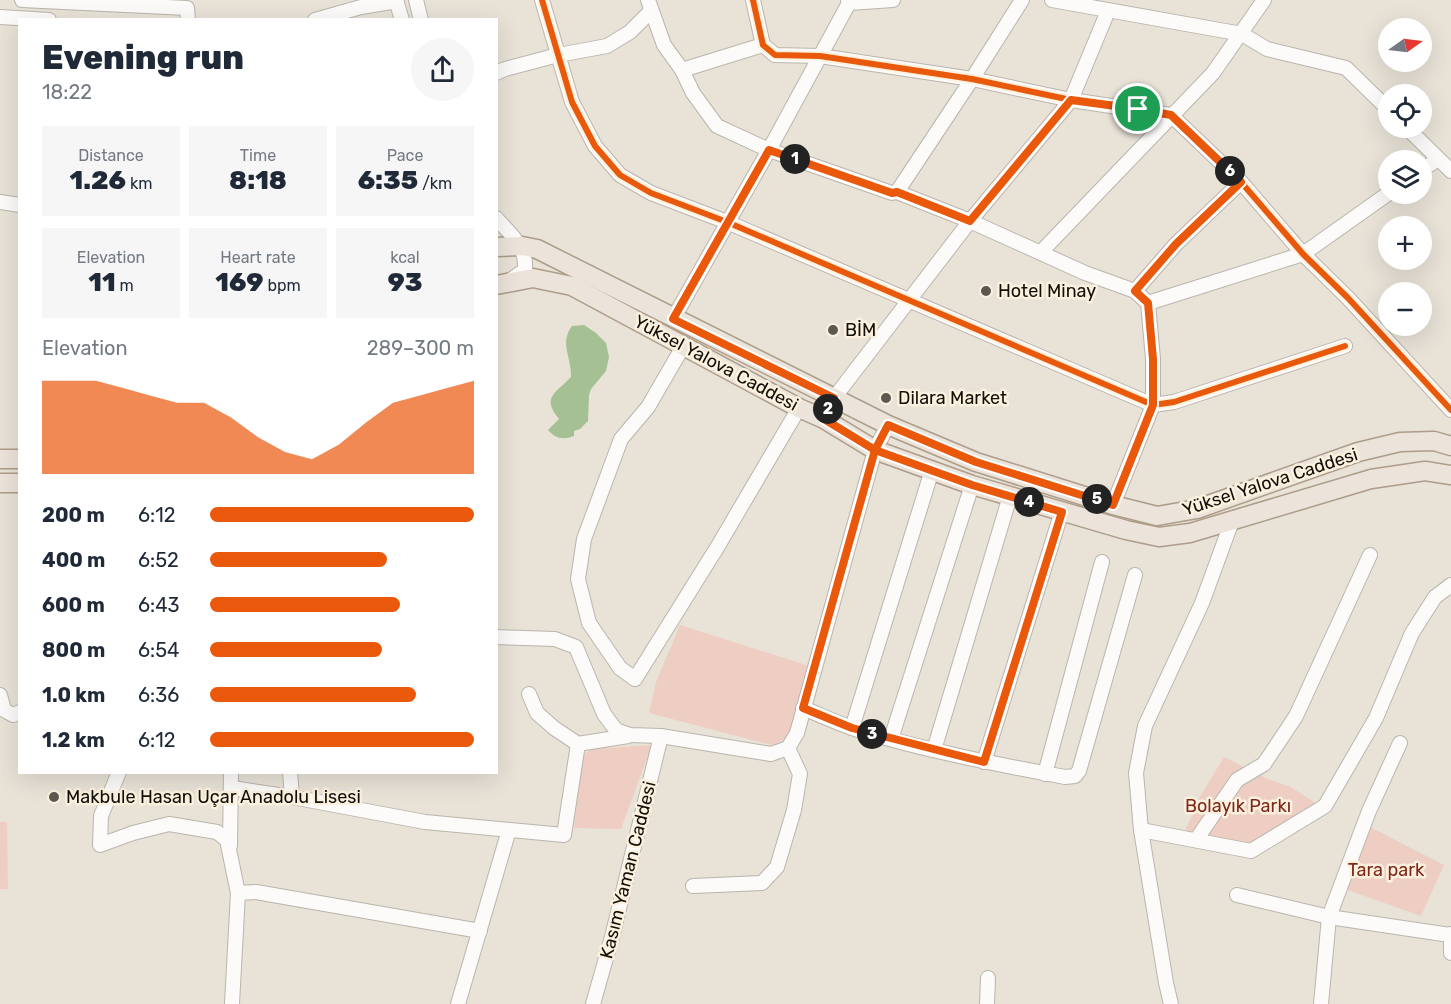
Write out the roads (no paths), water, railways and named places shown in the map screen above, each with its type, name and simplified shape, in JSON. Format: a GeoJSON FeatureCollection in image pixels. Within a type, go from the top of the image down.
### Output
{"type":"FeatureCollection","features":[{"type":"Feature","properties":{"kind":"main road","name":"Yüksel Yalova Caddesi"},"geometry":{"type":"LineString","coordinates":[[498,247],[522,246],[537,249],[888,425],[976,462],[1113,505],[1157,516],[1197,509],[1358,452],[1400,442],[1434,441],[1451,446]]}},
{"type":"Feature","properties":{"kind":"main road","name":"Yüksel Yalova Caddesi"},"geometry":{"type":"LineString","coordinates":[[500,282],[533,278],[572,286],[799,408],[824,419],[875,450],[972,485],[1126,530],[1159,537],[1190,533],[1371,479],[1425,471],[1451,475]]}},
{"type":"Feature","properties":{"kind":"main road"},"geometry":{"type":"LineString","coordinates":[[0,459],[18,459]]}},
{"type":"Feature","properties":{"kind":"main road"},"geometry":{"type":"LineString","coordinates":[[0,483],[18,483]]}},
{"type":"Feature","properties":{"kind":"street"},"geometry":{"type":"LineString","coordinates":[[22,0],[187,8],[188,18]]}},
{"type":"Feature","properties":{"kind":"street"},"geometry":{"type":"LineString","coordinates":[[416,0],[420,18]]}},
{"type":"Feature","properties":{"kind":"street"},"geometry":{"type":"LineString","coordinates":[[542,0],[572,102],[595,146],[620,175],[651,193],[727,222],[1153,405],[1174,402],[1346,346]]}},
{"type":"Feature","properties":{"kind":"street"},"geometry":{"type":"LineString","coordinates":[[753,0],[763,45],[775,55],[820,56],[972,79],[1071,100],[1171,115],[1241,182],[1304,254],[1348,298],[1451,410]]}},
{"type":"Feature","properties":{"kind":"street"},"geometry":{"type":"LineString","coordinates":[[673,319],[769,150],[848,2],[893,0]]}},
{"type":"Feature","properties":{"kind":"street"},"geometry":{"type":"LineString","coordinates":[[897,192],[1022,0]]}},
{"type":"Feature","properties":{"kind":"street"},"geometry":{"type":"LineString","coordinates":[[1052,0],[1242,34],[1267,49],[1347,68],[1378,99]]}},
{"type":"Feature","properties":{"kind":"street"},"geometry":{"type":"LineString","coordinates":[[1041,252],[1213,73],[1264,0]]}},
{"type":"Feature","properties":{"kind":"street"},"geometry":{"type":"LineString","coordinates":[[322,18],[360,7],[397,1],[401,18]]}},
{"type":"Feature","properties":{"kind":"street"},"geometry":{"type":"LineString","coordinates":[[498,72],[558,55],[607,46],[630,32],[649,6]]}},
{"type":"Feature","properties":{"kind":"street"},"geometry":{"type":"LineString","coordinates":[[649,6],[664,45],[682,70],[693,93],[717,126],[769,150],[892,193],[897,192],[970,221],[1085,273],[1135,291],[1148,303],[1153,359],[1153,405],[1113,505]]}},
{"type":"Feature","properties":{"kind":"street"},"geometry":{"type":"LineString","coordinates":[[824,419],[834,398],[908,301],[970,221],[1071,100],[1108,11]]}},
{"type":"Feature","properties":{"kind":"street"},"geometry":{"type":"LineString","coordinates":[[0,17],[18,18]]}},
{"type":"Feature","properties":{"kind":"street"},"geometry":{"type":"LineString","coordinates":[[682,70],[763,45]]}},
{"type":"Feature","properties":{"kind":"street"},"geometry":{"type":"LineString","coordinates":[[1417,138],[1451,171]]}},
{"type":"Feature","properties":{"kind":"street"},"geometry":{"type":"LineString","coordinates":[[1432,163],[1438,159]]}},
{"type":"Feature","properties":{"kind":"street"},"geometry":{"type":"LineString","coordinates":[[1135,291],[1176,244],[1241,182]]}},
{"type":"Feature","properties":{"kind":"street"},"geometry":{"type":"LineString","coordinates":[[0,202],[18,205]]}},
{"type":"Feature","properties":{"kind":"street"},"geometry":{"type":"LineString","coordinates":[[1148,303],[1304,254],[1378,202]]}},
{"type":"Feature","properties":{"kind":"street"},"geometry":{"type":"LineString","coordinates":[[498,220],[522,246],[526,259],[525,270],[500,282]]}},
{"type":"Feature","properties":{"kind":"street"},"geometry":{"type":"LineString","coordinates":[[684,345],[648,407],[621,439],[584,539],[578,579],[589,624],[620,668],[635,679],[718,546],[799,408]]}},
{"type":"Feature","properties":{"kind":"street"},"geometry":{"type":"LineString","coordinates":[[529,694],[537,713],[554,729],[578,744],[630,735],[661,736],[771,754],[788,748],[797,733],[875,450],[888,425]]}},
{"type":"Feature","properties":{"kind":"street"},"geometry":{"type":"LineString","coordinates":[[852,728],[932,470]]}},
{"type":"Feature","properties":{"kind":"street"},"geometry":{"type":"LineString","coordinates":[[891,739],[972,485]]}},
{"type":"Feature","properties":{"kind":"street"},"geometry":{"type":"LineString","coordinates":[[934,750],[1010,496]]}},
{"type":"Feature","properties":{"kind":"street"},"geometry":{"type":"LineString","coordinates":[[984,762],[1062,512]]}},
{"type":"Feature","properties":{"kind":"street"},"geometry":{"type":"LineString","coordinates":[[1171,1004],[1141,830],[1136,773],[1145,726],[1203,603],[1232,520]]}},
{"type":"Feature","properties":{"kind":"street"},"geometry":{"type":"LineString","coordinates":[[1196,840],[1238,780],[1264,764],[1296,716],[1370,555]]}},
{"type":"Feature","properties":{"kind":"street"},"geometry":{"type":"LineString","coordinates":[[1045,774],[1102,562]]}},
{"type":"Feature","properties":{"kind":"street"},"geometry":{"type":"LineString","coordinates":[[803,708],[852,728],[934,750],[1045,774],[1075,776],[1079,771],[1135,575]]}},
{"type":"Feature","properties":{"kind":"street"},"geometry":{"type":"LineString","coordinates":[[1141,830],[1251,851],[1325,806],[1376,718],[1412,633],[1435,597],[1451,585]]}},
{"type":"Feature","properties":{"kind":"street"},"geometry":{"type":"LineString","coordinates":[[498,637],[555,639],[576,647],[604,714],[616,730],[630,735]]}},
{"type":"Feature","properties":{"kind":"street"},"geometry":{"type":"LineString","coordinates":[[0,695],[4,710],[13,715],[18,713]]}},
{"type":"Feature","properties":{"kind":"street","name":"Kasım Yaman Caddesi"},"geometry":{"type":"LineString","coordinates":[[593,1004],[612,938],[661,736]]}},
{"type":"Feature","properties":{"kind":"street"},"geometry":{"type":"LineString","coordinates":[[1321,1004],[1329,917],[1369,811],[1400,743]]}},
{"type":"Feature","properties":{"kind":"street"},"geometry":{"type":"LineString","coordinates":[[232,788],[425,822],[564,835],[578,744]]}},
{"type":"Feature","properties":{"kind":"street"},"geometry":{"type":"LineString","coordinates":[[693,886],[762,883],[777,867],[794,810],[800,774],[788,748]]}},
{"type":"Feature","properties":{"kind":"street"},"geometry":{"type":"LineString","coordinates":[[118,774],[101,816],[100,845],[133,833],[170,824],[217,832],[223,835],[230,846]]}},
{"type":"Feature","properties":{"kind":"street"},"geometry":{"type":"LineString","coordinates":[[231,774],[230,846],[238,893],[232,1004]]}},
{"type":"Feature","properties":{"kind":"street"},"geometry":{"type":"LineString","coordinates":[[290,774],[292,797]]}},
{"type":"Feature","properties":{"kind":"street"},"geometry":{"type":"LineString","coordinates":[[458,1004],[509,830]]}},
{"type":"Feature","properties":{"kind":"street"},"geometry":{"type":"LineString","coordinates":[[238,893],[256,892],[480,931]]}},
{"type":"Feature","properties":{"kind":"street"},"geometry":{"type":"LineString","coordinates":[[1238,895],[1329,917],[1450,935],[1451,953]]}},
{"type":"Feature","properties":{"kind":"street"},"geometry":{"type":"LineString","coordinates":[[987,1004],[988,978]]}},
{"type":"Feature","properties":{"kind":"place","name":"Hotel Minay"},"geometry":{"type":"Point","coordinates":[986,291]}},
{"type":"Feature","properties":{"kind":"place","name":"BİM"},"geometry":{"type":"Point","coordinates":[833,330]}},
{"type":"Feature","properties":{"kind":"place","name":"Dilara Market"},"geometry":{"type":"Point","coordinates":[886,398]}},
{"type":"Feature","properties":{"kind":"place","name":"Makbule Hasan Uçar Anadolu Lisesi"},"geometry":{"type":"Point","coordinates":[54,797]}},
{"type":"Feature","properties":{"kind":"park label","name":"Bolayık Parkı"},"geometry":{"type":"Point","coordinates":[1238,806]}},
{"type":"Feature","properties":{"kind":"park label","name":"Tara park"},"geometry":{"type":"Point","coordinates":[1386,870]}}]}
